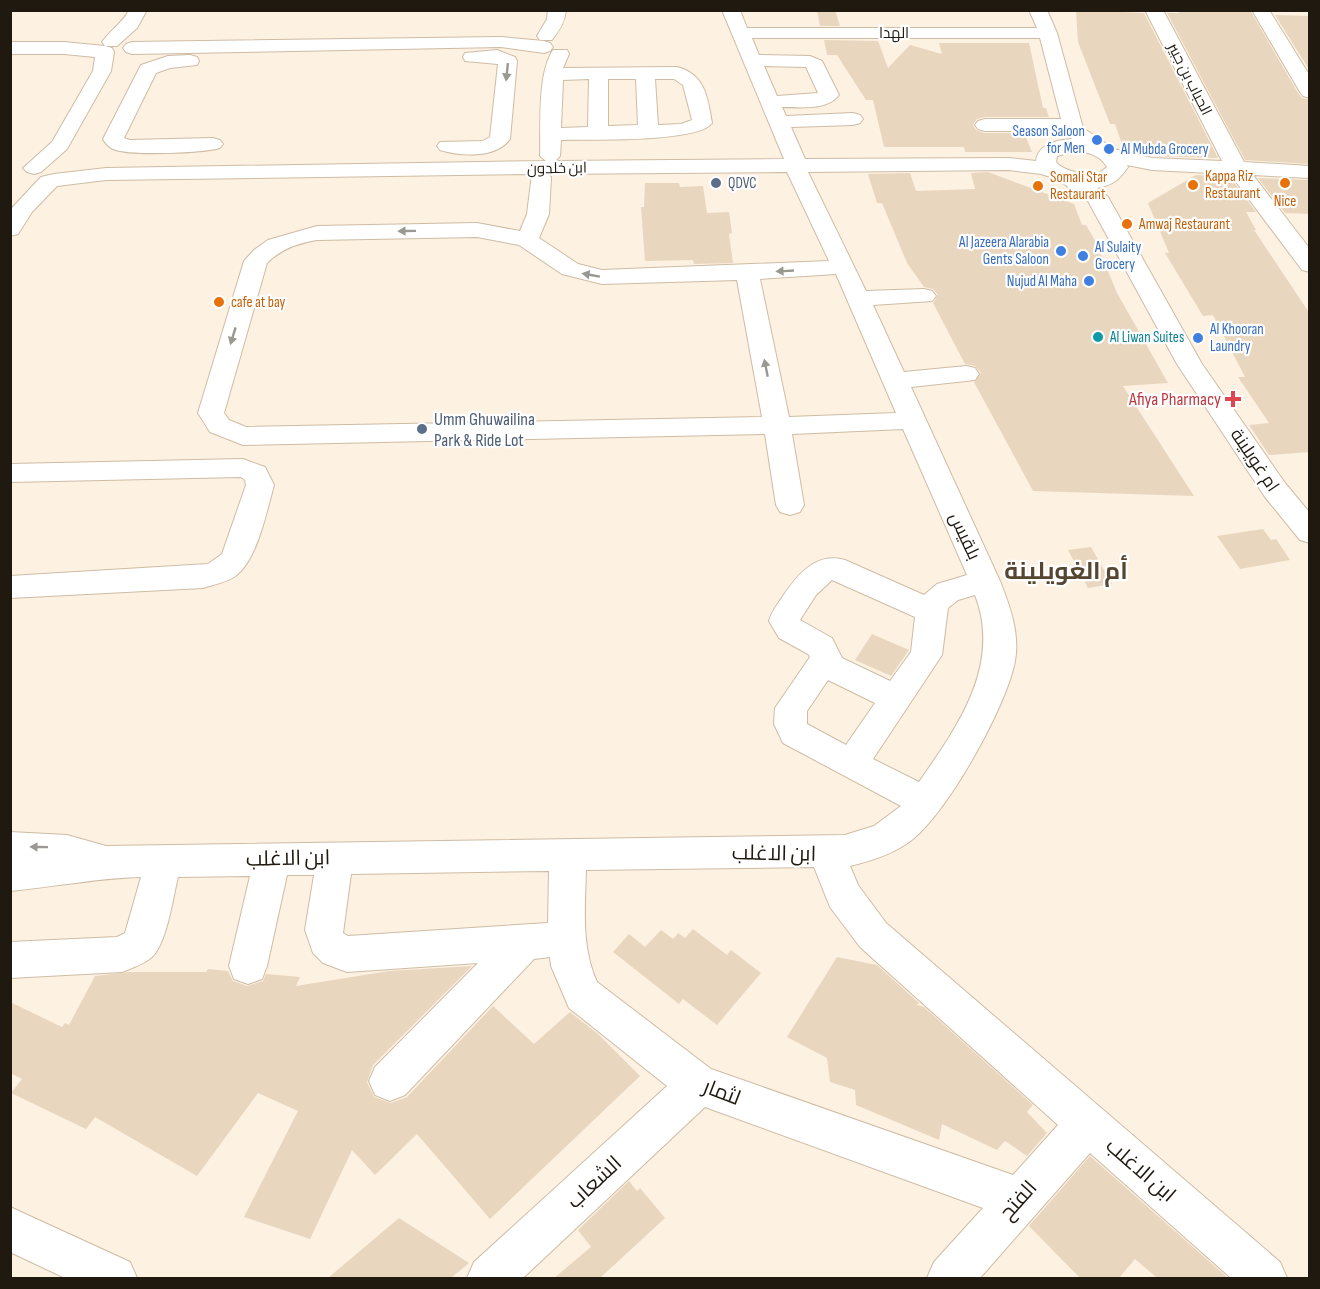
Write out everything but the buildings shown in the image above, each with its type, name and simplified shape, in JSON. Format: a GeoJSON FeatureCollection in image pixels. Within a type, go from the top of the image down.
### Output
{"type":"FeatureCollection","features":[{"type":"Feature","properties":{"kind":"street","name":"بلقيس"},"geometry":{"type":"LineString","coordinates":[[731,10],[792,153],[798,173],[844,267],[985,581],[998,621],[999,663],[993,684],[979,715],[925,802],[908,822],[884,839],[866,847],[826,852]]}},
{"type":"Feature","properties":{"kind":"street"},"geometry":{"type":"LineString","coordinates":[[1038,10],[1048,33],[1073,128],[1055,163]]}},
{"type":"Feature","properties":{"kind":"street","name":"الحباب بن جبير"},"geometry":{"type":"LineString","coordinates":[[1154,10],[1236,168],[1307,257]]}},
{"type":"Feature","properties":{"kind":"street"},"geometry":{"type":"LineString","coordinates":[[1260,10],[1310,92]]}},
{"type":"Feature","properties":{"kind":"street"},"geometry":{"type":"LineString","coordinates":[[556,15],[567,40]]}},
{"type":"Feature","properties":{"kind":"street"},"geometry":{"type":"LineString","coordinates":[[526,240],[538,214],[551,134],[548,51],[556,15]]}},
{"type":"Feature","properties":{"kind":"street","name":"الهدا"},"geometry":{"type":"LineString","coordinates":[[747,47],[1048,33]]}},
{"type":"Feature","properties":{"kind":"street"},"geometry":{"type":"LineString","coordinates":[[548,51],[567,40]]}},
{"type":"Feature","properties":{"kind":"street"},"geometry":{"type":"LineString","coordinates":[[548,51],[567,40]]}},
{"type":"Feature","properties":{"kind":"street"},"geometry":{"type":"LineString","coordinates":[[10,48],[64,48],[118,44],[501,42],[548,51],[599,74],[677,73],[687,76],[694,84],[702,123],[684,130],[551,134]]}},
{"type":"Feature","properties":{"kind":"street"},"geometry":{"type":"LineString","coordinates":[[10,229],[23,208],[22,203],[27,192],[60,145],[118,44]]}},
{"type":"Feature","properties":{"kind":"street"},"geometry":{"type":"LineString","coordinates":[[747,47],[809,47]]}},
{"type":"Feature","properties":{"kind":"street"},"geometry":{"type":"LineString","coordinates":[[747,47],[810,62],[815,65],[829,95],[821,100],[770,102]]}},
{"type":"Feature","properties":{"kind":"street"},"geometry":{"type":"LineString","coordinates":[[447,146],[488,146],[500,139],[508,61],[496,56],[462,57]]}},
{"type":"Feature","properties":{"kind":"street"},"geometry":{"type":"LineString","coordinates":[[200,61],[168,62],[148,69],[113,139],[118,144],[130,146],[213,144]]}},
{"type":"Feature","properties":{"kind":"street"},"geometry":{"type":"LineString","coordinates":[[645,73],[648,131]]}},
{"type":"Feature","properties":{"kind":"street"},"geometry":{"type":"LineString","coordinates":[[598,132],[599,74]]}},
{"type":"Feature","properties":{"kind":"street"},"geometry":{"type":"LineString","coordinates":[[778,122],[856,128],[792,153]]}},
{"type":"Feature","properties":{"kind":"street"},"geometry":{"type":"LineString","coordinates":[[985,124],[1073,128]]}},
{"type":"Feature","properties":{"kind":"street","name":"ام غويلينة"},"geometry":{"type":"LineString","coordinates":[[1073,128],[1106,171],[1191,364],[1275,490],[1310,533]]}},
{"type":"Feature","properties":{"kind":"street"},"geometry":{"type":"LineString","coordinates":[[1055,163],[1078,145],[1106,171],[1152,164],[1310,172]]}},
{"type":"Feature","properties":{"kind":"street","name":"ابن خلدون"},"geometry":{"type":"LineString","coordinates":[[37,175],[106,174],[343,161],[545,173],[792,153],[1009,164],[1055,163]]}},
{"type":"Feature","properties":{"kind":"street","name":"ام غويلينة"},"geometry":{"type":"LineString","coordinates":[[1055,163],[1106,171]]}},
{"type":"Feature","properties":{"kind":"street"},"geometry":{"type":"LineString","coordinates":[[844,267],[747,273],[590,276],[561,265],[526,240],[503,233],[477,230],[317,233],[286,240],[269,249],[256,261],[211,413],[214,420],[226,430],[243,436],[911,420]]}},
{"type":"Feature","properties":{"kind":"street"},"geometry":{"type":"LineString","coordinates":[[747,273],[790,505]]}},
{"type":"Feature","properties":{"kind":"street"},"geometry":{"type":"LineString","coordinates":[[857,298],[924,296]]}},
{"type":"Feature","properties":{"kind":"street"},"geometry":{"type":"LineString","coordinates":[[894,381],[966,374]]}},
{"type":"Feature","properties":{"kind":"street"},"geometry":{"type":"LineString","coordinates":[[243,468],[257,435]]}},
{"type":"Feature","properties":{"kind":"street"},"geometry":{"type":"LineString","coordinates":[[10,473],[243,468],[254,471],[260,477],[260,485],[237,554],[225,569],[215,574],[203,577],[10,587]]}},
{"type":"Feature","properties":{"kind":"street"},"geometry":{"type":"LineString","coordinates":[[925,802],[795,734],[790,725],[791,708],[824,664],[826,658],[821,646],[790,630],[784,621],[822,571],[827,568],[840,569],[930,611]]}},
{"type":"Feature","properties":{"kind":"street"},"geometry":{"type":"LineString","coordinates":[[851,764],[926,655],[932,605],[940,595],[985,581]]}},
{"type":"Feature","properties":{"kind":"street"},"geometry":{"type":"LineString","coordinates":[[824,664],[897,699]]}},
{"type":"Feature","properties":{"kind":"street","name":"ابن الاغلب"},"geometry":{"type":"LineString","coordinates":[[10,847],[46,847],[68,850],[106,862]]}},
{"type":"Feature","properties":{"kind":"street","name":"ابن الاغلب"},"geometry":{"type":"LineString","coordinates":[[10,875],[57,871],[106,862],[826,852],[843,895],[873,935],[1264,1278]]}},
{"type":"Feature","properties":{"kind":"street","name":"لثمار"},"geometry":{"type":"LineString","coordinates":[[568,854],[566,938],[570,966],[584,995],[699,1085],[1019,1199]]}},
{"type":"Feature","properties":{"kind":"street"},"geometry":{"type":"LineString","coordinates":[[335,858],[324,929],[330,946],[338,951],[347,954],[524,943],[566,938]]}},
{"type":"Feature","properties":{"kind":"street"},"geometry":{"type":"LineString","coordinates":[[248,966],[272,859]]}},
{"type":"Feature","properties":{"kind":"street"},"geometry":{"type":"LineString","coordinates":[[10,960],[122,954],[130,950],[144,938],[164,861]]}},
{"type":"Feature","properties":{"kind":"street"},"geometry":{"type":"LineString","coordinates":[[390,1081],[524,943]]}},
{"type":"Feature","properties":{"kind":"street","name":"الشعاب"},"geometry":{"type":"LineString","coordinates":[[490,1278],[699,1085]]}},
{"type":"Feature","properties":{"kind":"street","name":"الفتح"},"geometry":{"type":"LineString","coordinates":[[950,1278],[1088,1123]]}},
{"type":"Feature","properties":{"kind":"street"},"geometry":{"type":"LineString","coordinates":[[10,1229],[114,1278]]}},
{"type":"Feature","properties":{"kind":"place","name":"Season Saloon for Men"},"geometry":{"type":"Point","coordinates":[1097,140]}},
{"type":"Feature","properties":{"kind":"place","name":"Al Mubda Grocery"},"geometry":{"type":"Point","coordinates":[1109,149]}},
{"type":"Feature","properties":{"kind":"place","name":"QDVC"},"geometry":{"type":"Point","coordinates":[716,183]}},
{"type":"Feature","properties":{"kind":"place","name":"Nice"},"geometry":{"type":"Point","coordinates":[1285,183]}},
{"type":"Feature","properties":{"kind":"place","name":"Kappa Riz Restaurant"},"geometry":{"type":"Point","coordinates":[1193,185]}},
{"type":"Feature","properties":{"kind":"place","name":"Somali Star Restaurant"},"geometry":{"type":"Point","coordinates":[1038,186]}},
{"type":"Feature","properties":{"kind":"place","name":"Amwaj Restaurant"},"geometry":{"type":"Point","coordinates":[1127,224]}},
{"type":"Feature","properties":{"kind":"place","name":"Al Jazeera Alarabia Gents Saloon"},"geometry":{"type":"Point","coordinates":[1061,251]}},
{"type":"Feature","properties":{"kind":"place","name":"Al Sulaity Grocery"},"geometry":{"type":"Point","coordinates":[1083,256]}},
{"type":"Feature","properties":{"kind":"place","name":"Nujud Al Maha"},"geometry":{"type":"Point","coordinates":[1089,281]}},
{"type":"Feature","properties":{"kind":"place","name":"cafe at bay"},"geometry":{"type":"Point","coordinates":[219,302]}},
{"type":"Feature","properties":{"kind":"place","name":"Al Liwan Suites"},"geometry":{"type":"Point","coordinates":[1098,337]}},
{"type":"Feature","properties":{"kind":"place","name":"Al Khooran Laundry"},"geometry":{"type":"Point","coordinates":[1198,338]}},
{"type":"Feature","properties":{"kind":"place","name":"Afiya Pharmacy"},"geometry":{"type":"Point","coordinates":[1233,399]}},
{"type":"Feature","properties":{"kind":"place","name":"Umm Ghuwailina Park & Ride Lot"},"geometry":{"type":"Point","coordinates":[422,429]}},
{"type":"Feature","properties":{"kind":"district","name":"أم الغويلينة"},"geometry":{"type":"Point","coordinates":[1066,571]}}]}
